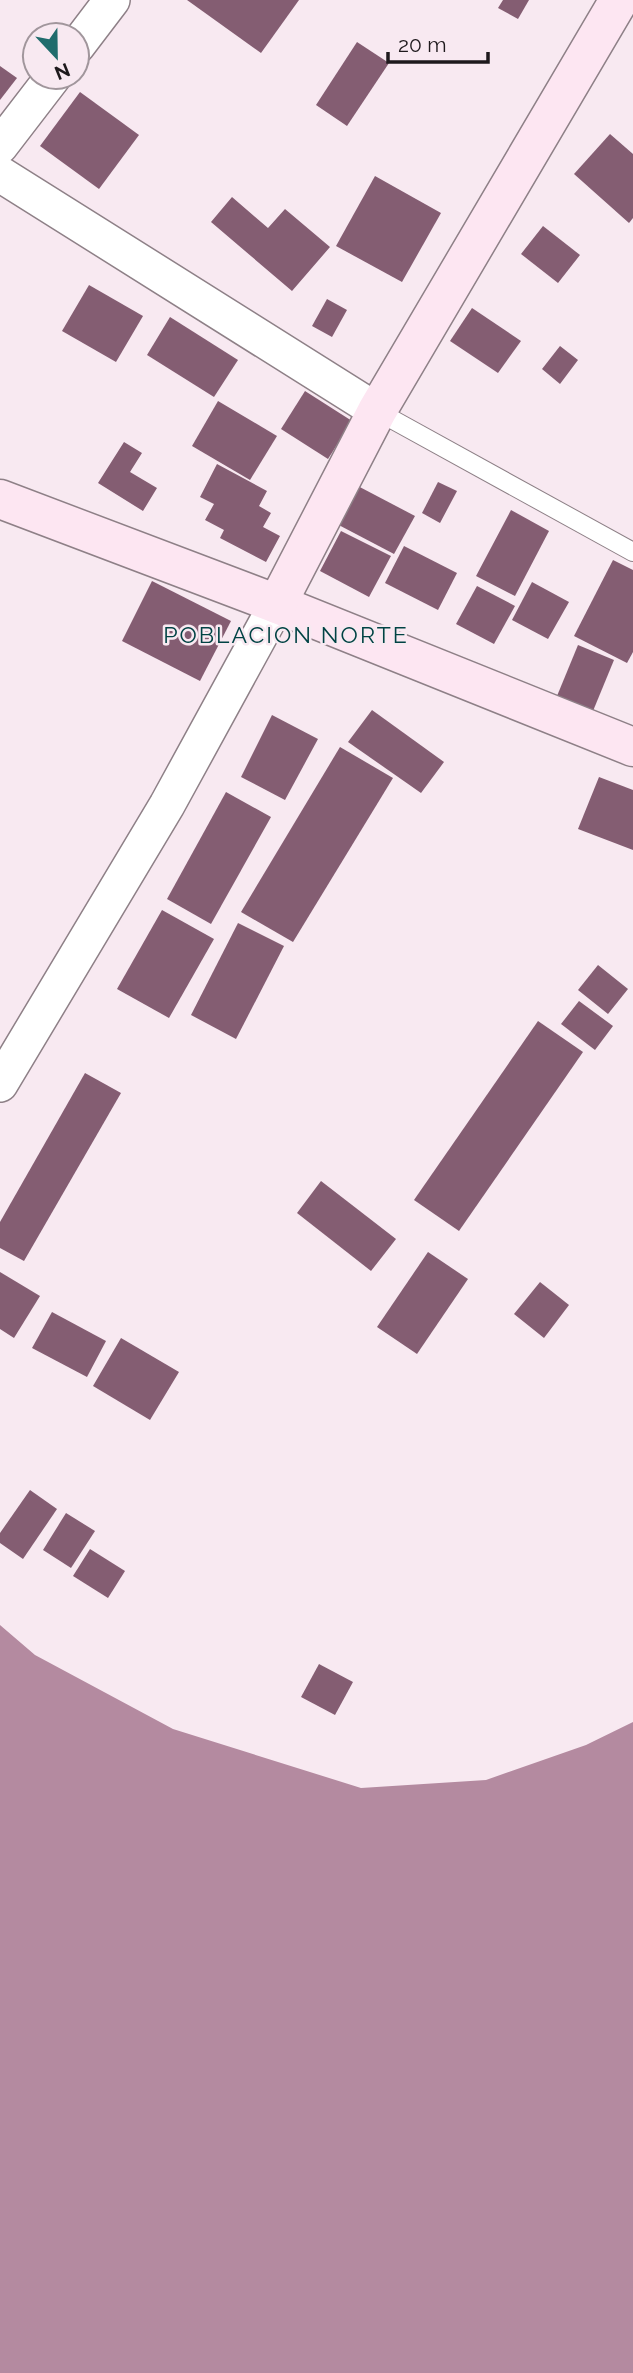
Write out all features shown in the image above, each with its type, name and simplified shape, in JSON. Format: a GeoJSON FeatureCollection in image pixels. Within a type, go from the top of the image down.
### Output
{"type":"FeatureCollection","features":[{"type":"Feature","properties":{"kind":"street"},"geometry":{"type":"LineString","coordinates":[[91,28],[112,0]]}},
{"type":"Feature","properties":{"kind":"street"},"geometry":{"type":"LineString","coordinates":[[0,1084],[167,805],[277,604],[377,411],[619,0]]}},
{"type":"Feature","properties":{"kind":"street"},"geometry":{"type":"LineString","coordinates":[[0,146],[42,91]]}},
{"type":"Feature","properties":{"kind":"street"},"geometry":{"type":"LineString","coordinates":[[0,174],[377,411]]}},
{"type":"Feature","properties":{"kind":"street"},"geometry":{"type":"LineString","coordinates":[[0,499],[277,604],[633,747]]}},
{"type":"Feature","properties":{"kind":"lane"},"geometry":{"type":"LineString","coordinates":[[377,411],[633,552]]}},
{"type":"Feature","properties":{"kind":"shaded area"},"geometry":{"type":"Polygon","coordinates":[[[0,1625],[35,1655],[173,1729],[361,1788],[486,1780],[586,1745],[633,1722],[633,2373],[0,2373],[0,1625]]]}},
{"type":"Feature","properties":{"kind":"building"},"geometry":{"type":"Polygon","coordinates":[[[187,0],[299,0],[261,53],[187,0]]]}},
{"type":"Feature","properties":{"kind":"building"},"geometry":{"type":"Polygon","coordinates":[[[503,0],[529,0],[518,19],[498,8],[503,0]]]}},
{"type":"Feature","properties":{"kind":"building"},"geometry":{"type":"Polygon","coordinates":[[[357,42],[389,63],[347,126],[316,105],[357,42]]]}},
{"type":"Feature","properties":{"kind":"building"},"geometry":{"type":"Polygon","coordinates":[[[0,66],[17,78],[0,100],[0,66]]]}},
{"type":"Feature","properties":{"kind":"building"},"geometry":{"type":"Polygon","coordinates":[[[80,92],[139,135],[99,189],[40,146],[80,92]]]}},
{"type":"Feature","properties":{"kind":"building"},"geometry":{"type":"Polygon","coordinates":[[[610,134],[633,154],[633,218],[629,223],[574,174],[610,134]]]}},
{"type":"Feature","properties":{"kind":"building"},"geometry":{"type":"Polygon","coordinates":[[[375,176],[441,213],[402,282],[336,246],[375,176]]]}},
{"type":"Feature","properties":{"kind":"building"},"geometry":{"type":"Polygon","coordinates":[[[232,197],[268,228],[285,209],[330,247],[292,291],[211,222],[232,197]]]}},
{"type":"Feature","properties":{"kind":"building"},"geometry":{"type":"Polygon","coordinates":[[[543,226],[580,255],[558,283],[521,254],[543,226]]]}},
{"type":"Feature","properties":{"kind":"building"},"geometry":{"type":"Polygon","coordinates":[[[89,285],[143,316],[116,362],[62,331],[89,285]]]}},
{"type":"Feature","properties":{"kind":"building"},"geometry":{"type":"Polygon","coordinates":[[[327,299],[347,310],[332,337],[312,326],[327,299]]]}},
{"type":"Feature","properties":{"kind":"building"},"geometry":{"type":"Polygon","coordinates":[[[472,308],[521,341],[498,373],[450,341],[472,308]]]}},
{"type":"Feature","properties":{"kind":"building"},"geometry":{"type":"Polygon","coordinates":[[[170,317],[238,360],[214,397],[147,355],[170,317]]]}},
{"type":"Feature","properties":{"kind":"building"},"geometry":{"type":"Polygon","coordinates":[[[560,346],[578,360],[560,384],[542,369],[560,346]]]}},
{"type":"Feature","properties":{"kind":"building"},"geometry":{"type":"Polygon","coordinates":[[[305,391],[352,421],[328,459],[281,429],[305,391]]]}},
{"type":"Feature","properties":{"kind":"building"},"geometry":{"type":"Polygon","coordinates":[[[218,401],[277,436],[250,480],[192,446],[218,401]]]}},
{"type":"Feature","properties":{"kind":"building"},"geometry":{"type":"Polygon","coordinates":[[[124,442],[142,453],[130,472],[157,488],[143,511],[98,483],[124,442]]]}},
{"type":"Feature","properties":{"kind":"building"},"geometry":{"type":"Polygon","coordinates":[[[217,464],[267,491],[259,506],[271,513],[263,527],[280,536],[266,562],[220,538],[224,530],[205,520],[214,504],[200,497],[217,464]]]}},
{"type":"Feature","properties":{"kind":"building"},"geometry":{"type":"Polygon","coordinates":[[[438,482],[457,491],[440,523],[422,513],[438,482]]]}},
{"type":"Feature","properties":{"kind":"building"},"geometry":{"type":"Polygon","coordinates":[[[354,484],[415,516],[394,554],[333,522],[354,484]]]}},
{"type":"Feature","properties":{"kind":"building"},"geometry":{"type":"Polygon","coordinates":[[[511,510],[549,531],[515,596],[476,576],[511,510]]]}},
{"type":"Feature","properties":{"kind":"building"},"geometry":{"type":"Polygon","coordinates":[[[341,531],[391,556],[369,597],[320,571],[341,531]]]}},
{"type":"Feature","properties":{"kind":"building"},"geometry":{"type":"Polygon","coordinates":[[[404,546],[457,573],[438,610],[385,583],[404,546]]]}},
{"type":"Feature","properties":{"kind":"building"},"geometry":{"type":"Polygon","coordinates":[[[613,560],[633,570],[633,652],[627,663],[574,636],[613,560]]]}},
{"type":"Feature","properties":{"kind":"building"},"geometry":{"type":"Polygon","coordinates":[[[152,581],[231,621],[200,681],[122,641],[152,581]]]}},
{"type":"Feature","properties":{"kind":"building"},"geometry":{"type":"Polygon","coordinates":[[[532,582],[569,602],[548,639],[512,620],[532,582]]]}},
{"type":"Feature","properties":{"kind":"building"},"geometry":{"type":"Polygon","coordinates":[[[477,586],[515,606],[494,644],[456,624],[477,586]]]}},
{"type":"Feature","properties":{"kind":"building"},"geometry":{"type":"Polygon","coordinates":[[[578,645],[614,660],[593,711],[557,696],[578,645]]]}},
{"type":"Feature","properties":{"kind":"building"},"geometry":{"type":"Polygon","coordinates":[[[372,710],[444,762],[421,793],[348,742],[372,710]]]}},
{"type":"Feature","properties":{"kind":"building"},"geometry":{"type":"Polygon","coordinates":[[[272,715],[318,739],[285,800],[241,777],[272,715]]]}},
{"type":"Feature","properties":{"kind":"building"},"geometry":{"type":"Polygon","coordinates":[[[340,747],[393,778],[293,942],[241,912],[340,747]]]}},
{"type":"Feature","properties":{"kind":"building"},"geometry":{"type":"Polygon","coordinates":[[[599,777],[633,790],[633,850],[578,829],[599,777]]]}},
{"type":"Feature","properties":{"kind":"building"},"geometry":{"type":"Polygon","coordinates":[[[226,792],[271,817],[211,924],[167,899],[226,792]]]}},
{"type":"Feature","properties":{"kind":"building"},"geometry":{"type":"Polygon","coordinates":[[[162,910],[214,939],[169,1018],[117,989],[162,910]]]}},
{"type":"Feature","properties":{"kind":"building"},"geometry":{"type":"Polygon","coordinates":[[[238,923],[284,946],[236,1039],[191,1015],[238,923]]]}},
{"type":"Feature","properties":{"kind":"building"},"geometry":{"type":"Polygon","coordinates":[[[598,965],[628,989],[608,1014],[578,990],[598,965]]]}},
{"type":"Feature","properties":{"kind":"building"},"geometry":{"type":"Polygon","coordinates":[[[579,1001],[613,1026],[595,1050],[561,1024],[579,1001]]]}},
{"type":"Feature","properties":{"kind":"building"},"geometry":{"type":"Polygon","coordinates":[[[538,1021],[583,1052],[459,1231],[414,1200],[538,1021]]]}},
{"type":"Feature","properties":{"kind":"building"},"geometry":{"type":"Polygon","coordinates":[[[85,1073],[121,1093],[24,1261],[0,1248],[0,1222],[85,1073]]]}},
{"type":"Feature","properties":{"kind":"building"},"geometry":{"type":"Polygon","coordinates":[[[321,1181],[396,1239],[371,1271],[297,1213],[321,1181]]]}},
{"type":"Feature","properties":{"kind":"building"},"geometry":{"type":"Polygon","coordinates":[[[428,1252],[468,1279],[417,1354],[377,1327],[428,1252]]]}},
{"type":"Feature","properties":{"kind":"building"},"geometry":{"type":"Polygon","coordinates":[[[0,1272],[40,1296],[14,1338],[0,1329],[0,1272]]]}},
{"type":"Feature","properties":{"kind":"building"},"geometry":{"type":"Polygon","coordinates":[[[540,1282],[569,1305],[544,1338],[514,1314],[540,1282]]]}},
{"type":"Feature","properties":{"kind":"building"},"geometry":{"type":"Polygon","coordinates":[[[52,1312],[106,1341],[87,1377],[32,1348],[52,1312]]]}},
{"type":"Feature","properties":{"kind":"building"},"geometry":{"type":"Polygon","coordinates":[[[121,1338],[179,1372],[150,1420],[93,1386],[121,1338]]]}},
{"type":"Feature","properties":{"kind":"building"},"geometry":{"type":"Polygon","coordinates":[[[30,1490],[57,1509],[23,1559],[0,1543],[0,1533],[30,1490]]]}},
{"type":"Feature","properties":{"kind":"building"},"geometry":{"type":"Polygon","coordinates":[[[66,1513],[95,1531],[71,1568],[43,1550],[66,1513]]]}},
{"type":"Feature","properties":{"kind":"building"},"geometry":{"type":"Polygon","coordinates":[[[90,1549],[125,1571],[108,1598],[73,1576],[90,1549]]]}},
{"type":"Feature","properties":{"kind":"building"},"geometry":{"type":"Polygon","coordinates":[[[319,1664],[353,1682],[335,1715],[301,1697],[319,1664]]]}},
{"type":"Feature","properties":{"kind":"district","name":"POBLACION NORTE"},"geometry":{"type":"Point","coordinates":[286,634]}}]}
